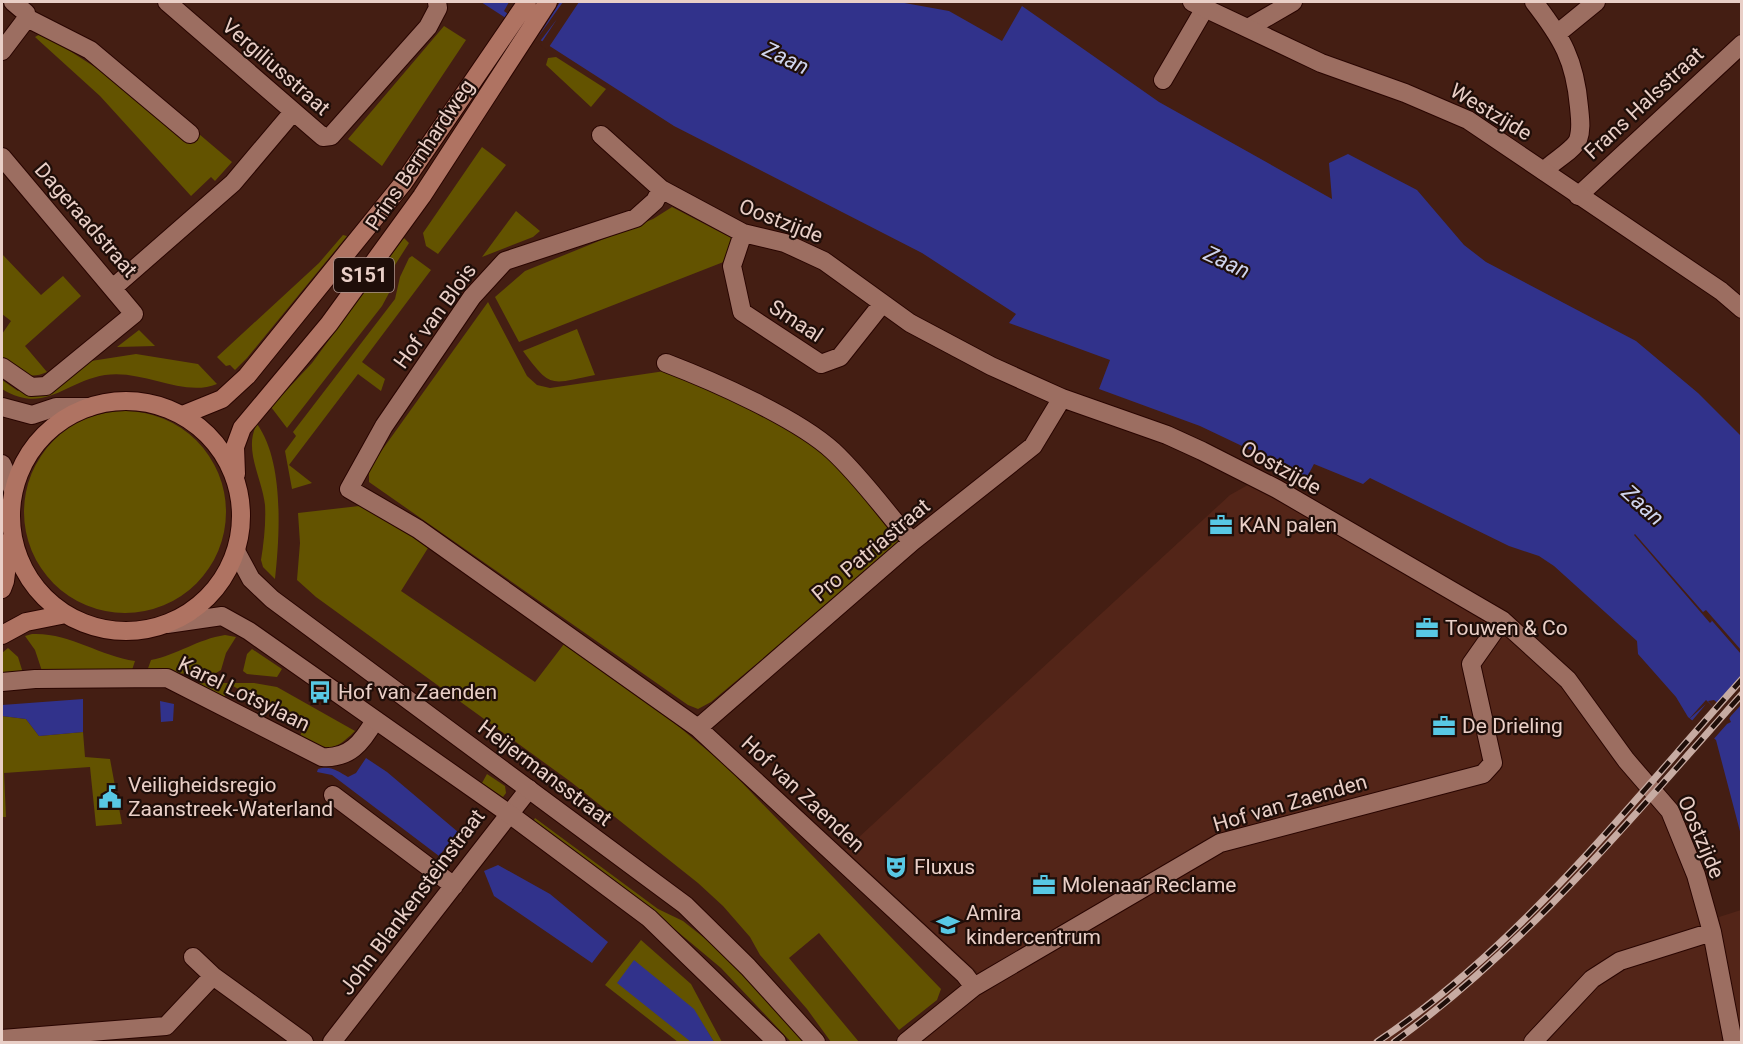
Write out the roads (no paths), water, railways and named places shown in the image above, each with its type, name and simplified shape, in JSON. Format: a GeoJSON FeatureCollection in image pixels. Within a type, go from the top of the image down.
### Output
{"type":"FeatureCollection","features":[{"type":"Feature","properties":{"kind":"main road","name":"Prins Bernhardweg"},"geometry":{"type":"LineString","coordinates":[[236,479],[235,447],[242,428],[329,324],[422,196],[496,65],[527,2]]}},
{"type":"Feature","properties":{"kind":"main road","name":"Prins Bernhardweg"},"geometry":{"type":"LineString","coordinates":[[185,414],[222,399],[247,376],[548,2]]}},
{"type":"Feature","properties":{"kind":"main road","name":"S151"},"geometry":{"type":"LineString","coordinates":[[2,589],[12,529],[13,490],[27,456],[45,435],[65,419],[89,407],[132,402],[152,404],[185,414],[212,442],[236,479],[242,518],[237,553],[224,578],[208,597],[189,613],[167,624],[130,631],[108,630],[86,624],[66,614],[39,592],[25,569],[12,529]]}},
{"type":"Feature","properties":{"kind":"main road"},"geometry":{"type":"LineString","coordinates":[[2,635],[26,622],[66,614]]}},
{"type":"Feature","properties":{"kind":"street"},"geometry":{"type":"LineString","coordinates":[[14,2],[26,13],[27,18],[90,51],[190,134]]}},
{"type":"Feature","properties":{"kind":"street","name":"Vergiliusstraat"},"geometry":{"type":"LineString","coordinates":[[167,2],[323,137],[331,136],[428,27],[438,5]]}},
{"type":"Feature","properties":{"kind":"street"},"geometry":{"type":"LineString","coordinates":[[1248,28],[1293,2]]}},
{"type":"Feature","properties":{"kind":"street"},"geometry":{"type":"LineString","coordinates":[[1534,2],[1558,33],[1570,55],[1577,81],[1581,128],[1575,145],[1554,159],[1544,171]]}},
{"type":"Feature","properties":{"kind":"street"},"geometry":{"type":"LineString","coordinates":[[1558,33],[1596,2]]}},
{"type":"Feature","properties":{"kind":"street"},"geometry":{"type":"LineString","coordinates":[[1163,80],[1198,5]]}},
{"type":"Feature","properties":{"kind":"street","name":"Westzijde"},"geometry":{"type":"LineString","coordinates":[[1198,5],[1321,63],[1405,93],[1468,120],[1721,291],[1742,309]]}},
{"type":"Feature","properties":{"kind":"street"},"geometry":{"type":"LineString","coordinates":[[2,51],[27,18]]}},
{"type":"Feature","properties":{"kind":"street","name":"Frans Halsstraat"},"geometry":{"type":"LineString","coordinates":[[1578,196],[1742,44]]}},
{"type":"Feature","properties":{"kind":"street"},"geometry":{"type":"LineString","coordinates":[[114,286],[233,183],[293,112]]}},
{"type":"Feature","properties":{"kind":"street","name":"Oostzijde"},"geometry":{"type":"LineString","coordinates":[[601,135],[661,189],[743,233],[785,243],[824,261],[910,323],[991,366],[1062,398],[1167,435],[1202,451],[1276,489],[1502,620],[1568,680],[1626,760],[1670,811],[1696,875],[1712,932],[1733,1042]]}},
{"type":"Feature","properties":{"kind":"street","name":"Dageraadstraat"},"geometry":{"type":"LineString","coordinates":[[2,157],[114,286],[134,314],[46,386],[31,387],[2,367]]}},
{"type":"Feature","properties":{"kind":"street","name":"Hof van Blois"},"geometry":{"type":"LineString","coordinates":[[349,489],[384,426],[472,297],[505,261],[636,218],[655,201],[661,189]]}},
{"type":"Feature","properties":{"kind":"street","name":"Smaal"},"geometry":{"type":"LineString","coordinates":[[743,233],[732,266],[742,312],[821,364],[840,357],[882,304]]}},
{"type":"Feature","properties":{"kind":"street"},"geometry":{"type":"LineString","coordinates":[[666,363],[702,376],[795,424],[832,451],[912,542]]}},
{"type":"Feature","properties":{"kind":"street","name":"Pro Patriastraat"},"geometry":{"type":"LineString","coordinates":[[698,728],[912,542],[1033,446],[1062,398]]}},
{"type":"Feature","properties":{"kind":"street"},"geometry":{"type":"LineString","coordinates":[[2,407],[32,415],[56,407],[89,407]]}},
{"type":"Feature","properties":{"kind":"street"},"geometry":{"type":"LineString","coordinates":[[2,464],[13,490]]}},
{"type":"Feature","properties":{"kind":"street","name":"Hof van Zaenden"},"geometry":{"type":"LineString","coordinates":[[349,489],[418,530],[698,728],[965,975],[974,987]]}},
{"type":"Feature","properties":{"kind":"street","name":"Heijermansstraat"},"geometry":{"type":"LineString","coordinates":[[237,553],[251,579],[272,599],[685,905],[748,967],[816,1042]]}},
{"type":"Feature","properties":{"kind":"street"},"geometry":{"type":"LineString","coordinates":[[167,624],[216,616],[236,622],[508,813],[649,918],[777,1042]]}},
{"type":"Feature","properties":{"kind":"street","name":"Hof van Zaenden"},"geometry":{"type":"LineString","coordinates":[[906,1042],[974,987],[1220,843],[1483,774],[1493,763],[1471,664],[1502,620]]}},
{"type":"Feature","properties":{"kind":"street","name":"Karel Lotsylaan"},"geometry":{"type":"LineString","coordinates":[[2,682],[35,679],[167,678],[322,757],[338,758],[354,748],[366,737],[375,720]]}},
{"type":"Feature","properties":{"kind":"street","name":"John Blankensteinstraat"},"geometry":{"type":"LineString","coordinates":[[332,1042],[508,813],[529,789]]}},
{"type":"Feature","properties":{"kind":"street"},"geometry":{"type":"LineString","coordinates":[[333,795],[454,886]]}},
{"type":"Feature","properties":{"kind":"street"},"geometry":{"type":"LineString","coordinates":[[1533,1042],[1592,979],[1620,961],[1712,932]]}},
{"type":"Feature","properties":{"kind":"street"},"geometry":{"type":"LineString","coordinates":[[193,957],[213,976],[304,1042]]}},
{"type":"Feature","properties":{"kind":"street"},"geometry":{"type":"LineString","coordinates":[[2,1039],[166,1026],[213,976]]}},
{"type":"Feature","properties":{"kind":"water","name":"Zaan"},"geometry":{"type":"Polygon","coordinates":[[[481,2],[899,2],[949,11],[1002,41],[1022,6],[1159,102],[1332,199],[1329,163],[1348,154],[1417,190],[1464,245],[1486,262],[1636,341],[1698,393],[1741,436],[1741,835],[1716,740],[1688,717],[1676,697],[1638,654],[1637,641],[1554,566],[1539,556],[1509,546],[1370,478],[1363,484],[1314,464],[1307,477],[1200,426],[1099,389],[1110,360],[1009,323],[1016,314],[922,253],[674,126],[481,2]],[[1714,700],[1708,701],[1727,723],[1731,715],[1714,700]]]}},
{"type":"Feature","properties":{"kind":"water"},"geometry":{"type":"Polygon","coordinates":[[[83,699],[83,732],[39,736],[26,719],[2,716],[2,705],[83,699]]]}},
{"type":"Feature","properties":{"kind":"water"},"geometry":{"type":"Polygon","coordinates":[[[160,701],[174,704],[173,721],[161,722],[160,701]]]}},
{"type":"Feature","properties":{"kind":"water"},"geometry":{"type":"Polygon","coordinates":[[[366,758],[387,772],[458,832],[439,856],[332,775],[317,772],[318,769],[330,768],[348,777],[356,773],[366,758]]]}},
{"type":"Feature","properties":{"kind":"water"},"geometry":{"type":"Polygon","coordinates":[[[498,865],[550,894],[608,942],[592,963],[494,896],[484,871],[498,865]]]}},
{"type":"Feature","properties":{"kind":"water"},"geometry":{"type":"Polygon","coordinates":[[[634,960],[694,1009],[714,1042],[691,1042],[617,983],[634,960]]]}},
{"type":"Feature","properties":{"kind":"railway"},"geometry":{"type":"LineString","coordinates":[[1377,1042],[1429,1004],[1525,919],[1614,825],[1742,679]]}},
{"type":"Feature","properties":{"kind":"railway"},"geometry":{"type":"LineString","coordinates":[[1394,1042],[1443,1004],[1534,922],[1619,833],[1742,694]]}},
{"type":"Feature","properties":{"kind":"place","name":"KAN palen"},"geometry":{"type":"Point","coordinates":[1221,525]}},
{"type":"Feature","properties":{"kind":"place","name":"Touwen & Co"},"geometry":{"type":"Point","coordinates":[1427,628]}},
{"type":"Feature","properties":{"kind":"place","name":"Hof van Zaenden"},"geometry":{"type":"Point","coordinates":[320,692]}},
{"type":"Feature","properties":{"kind":"place","name":"De Drieling"},"geometry":{"type":"Point","coordinates":[1444,726]}},
{"type":"Feature","properties":{"kind":"place","name":"Veiligheidsregio Zaanstreek-Waterland"},"geometry":{"type":"Point","coordinates":[110,797]}},
{"type":"Feature","properties":{"kind":"place","name":"Fluxus"},"geometry":{"type":"Point","coordinates":[896,867]}},
{"type":"Feature","properties":{"kind":"place","name":"Molenaar Reclame"},"geometry":{"type":"Point","coordinates":[1044,885]}},
{"type":"Feature","properties":{"kind":"place","name":"Amira kindercentrum"},"geometry":{"type":"Point","coordinates":[948,925]}}]}
